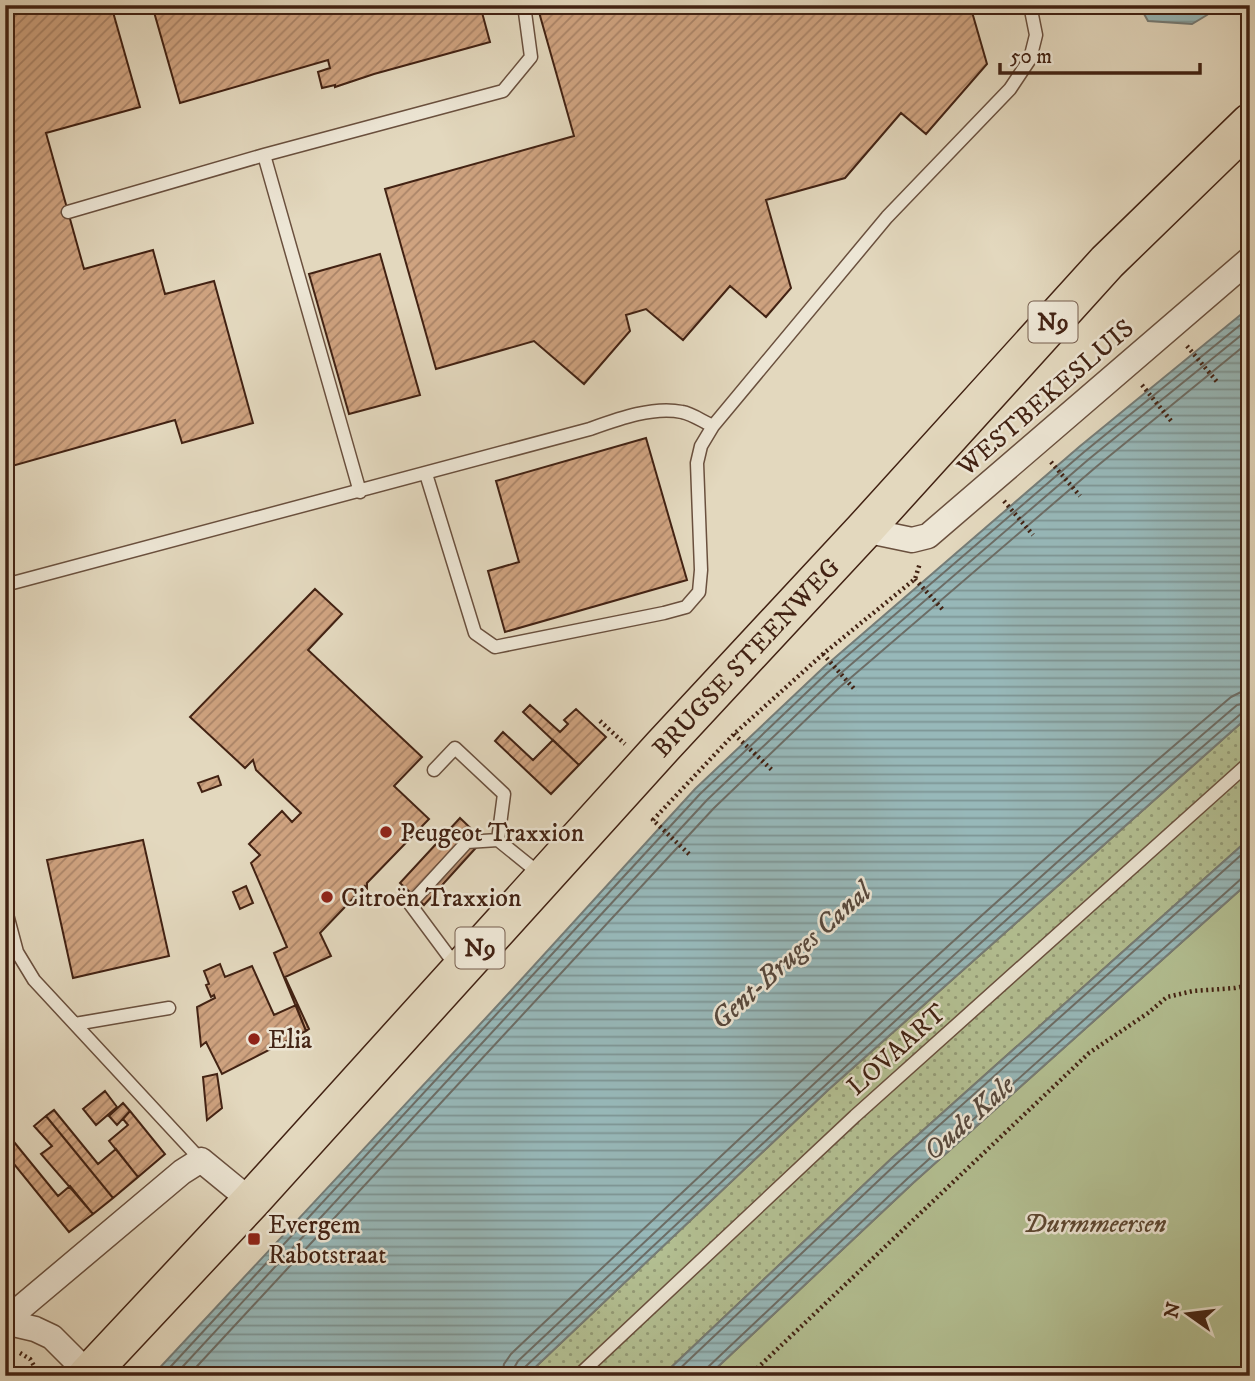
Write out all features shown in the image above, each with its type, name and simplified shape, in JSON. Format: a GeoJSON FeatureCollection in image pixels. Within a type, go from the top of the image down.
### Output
{"type":"FeatureCollection","features":[{"type":"Feature","properties":{"kind":"main road","name":"BRUGSE STEENWEG"},"geometry":{"type":"LineString","coordinates":[[88,1375],[251,1201],[1107,262],[1250,123]]}},
{"type":"Feature","properties":{"kind":"street","name":"WESTBEKESLUIS"},"geometry":{"type":"LineString","coordinates":[[928,536],[1250,259]]}},
{"type":"Feature","properties":{"kind":"street"},"geometry":{"type":"LineString","coordinates":[[864,530],[912,540],[928,536]]}},
{"type":"Feature","properties":{"kind":"street"},"geometry":{"type":"LineString","coordinates":[[5,1322],[182,1172],[201,1160],[251,1201]]}},
{"type":"Feature","properties":{"kind":"street"},"geometry":{"type":"LineString","coordinates":[[5,1322],[35,1329],[52,1337],[88,1375]]}},
{"type":"Feature","properties":{"kind":"lane"},"geometry":{"type":"LineString","coordinates":[[68,212],[503,90],[531,57],[524,5]]}},
{"type":"Feature","properties":{"kind":"lane"},"geometry":{"type":"LineString","coordinates":[[426,474],[474,633],[495,646],[664,614],[687,607],[699,592],[701,570],[697,464],[701,446],[713,426],[887,217],[1010,89],[1030,59],[1036,35],[1030,5]]}},
{"type":"Feature","properties":{"kind":"lane"},"geometry":{"type":"LineString","coordinates":[[264,155],[360,492]]}},
{"type":"Feature","properties":{"kind":"lane"},"geometry":{"type":"LineString","coordinates":[[5,585],[360,492],[618,419],[656,412],[683,412],[713,426]]}},
{"type":"Feature","properties":{"kind":"lane"},"geometry":{"type":"LineString","coordinates":[[434,770],[455,748],[504,794],[498,840]]}},
{"type":"Feature","properties":{"kind":"lane","name":"LOVAART"},"geometry":{"type":"LineString","coordinates":[[578,1376],[865,1107],[1250,762]]}},
{"type":"Feature","properties":{"kind":"lane"},"geometry":{"type":"LineString","coordinates":[[460,970],[410,904],[467,842],[498,840],[544,878]]}},
{"type":"Feature","properties":{"kind":"lane"},"geometry":{"type":"LineString","coordinates":[[5,907],[17,952],[34,980],[201,1160]]}},
{"type":"Feature","properties":{"kind":"lane"},"geometry":{"type":"LineString","coordinates":[[75,1024],[169,1007]]}},
{"type":"Feature","properties":{"kind":"path"},"geometry":{"type":"LineString","coordinates":[[1186,345],[1218,383]]}},
{"type":"Feature","properties":{"kind":"path"},"geometry":{"type":"LineString","coordinates":[[1140,384],[1172,422]]}},
{"type":"Feature","properties":{"kind":"path"},"geometry":{"type":"LineString","coordinates":[[1048,458],[1080,496]]}},
{"type":"Feature","properties":{"kind":"path"},"geometry":{"type":"LineString","coordinates":[[1002,498],[1033,535]]}},
{"type":"Feature","properties":{"kind":"path"},"geometry":{"type":"LineString","coordinates":[[689,854],[653,820],[734,734],[823,654],[915,579],[928,536]]}},
{"type":"Feature","properties":{"kind":"path"},"geometry":{"type":"LineString","coordinates":[[915,579],[944,611]]}},
{"type":"Feature","properties":{"kind":"path"},"geometry":{"type":"LineString","coordinates":[[823,654],[856,691]]}},
{"type":"Feature","properties":{"kind":"path"},"geometry":{"type":"LineString","coordinates":[[734,734],[773,771]]}},
{"type":"Feature","properties":{"kind":"path"},"geometry":{"type":"LineString","coordinates":[[749,1376],[1089,1053],[1167,997],[1193,991],[1250,985]]}},
{"type":"Feature","properties":{"kind":"path"},"geometry":{"type":"LineString","coordinates":[[12,1352],[30,1359],[40,1376]]}},
{"type":"Feature","properties":{"kind":"green space"},"geometry":{"type":"Polygon","coordinates":[[[1250,715],[1250,838],[891,1159],[662,1376],[526,1376],[828,1090],[1250,715]]]}},
{"type":"Feature","properties":{"kind":"green space","name":"Durmmeersen"},"geometry":{"type":"Polygon","coordinates":[[[1250,881],[1250,1376],[708,1376],[913,1183],[1250,881]]]}},
{"type":"Feature","properties":{"kind":"water"},"geometry":{"type":"Polygon","coordinates":[[[1139,5],[1201,5],[1207,15],[1192,24],[1148,21],[1139,5]]]}},
{"type":"Feature","properties":{"kind":"water","name":"Gent-Bruges Canal"},"geometry":{"type":"Polygon","coordinates":[[[1250,307],[1250,715],[828,1090],[526,1376],[152,1376],[695,789],[823,668],[1079,447],[1250,307]]]}},
{"type":"Feature","properties":{"kind":"water","name":"Oude Kale"},"geometry":{"type":"Polygon","coordinates":[[[1250,838],[1250,881],[913,1183],[708,1376],[662,1376],[891,1159],[1250,838]]]}},
{"type":"Feature","properties":{"kind":"building"},"geometry":{"type":"Polygon","coordinates":[[[5,5],[111,5],[140,107],[46,133],[84,269],[153,250],[165,294],[214,281],[253,423],[182,443],[175,420],[5,468],[5,5]]]}},
{"type":"Feature","properties":{"kind":"building"},"geometry":{"type":"Polygon","coordinates":[[[152,5],[480,5],[490,42],[335,87],[322,88],[318,72],[330,68],[328,60],[180,103],[152,5]]]}},
{"type":"Feature","properties":{"kind":"building"},"geometry":{"type":"Polygon","coordinates":[[[537,5],[970,5],[987,64],[926,134],[901,113],[845,178],[766,200],[791,288],[766,317],[730,286],[683,340],[646,309],[626,315],[630,331],[584,384],[534,341],[436,369],[385,189],[574,136],[537,5]]]}},
{"type":"Feature","properties":{"kind":"building"},"geometry":{"type":"Polygon","coordinates":[[[380,254],[420,395],[349,414],[309,274],[380,254]]]}},
{"type":"Feature","properties":{"kind":"building"},"geometry":{"type":"Polygon","coordinates":[[[646,438],[687,580],[505,632],[488,571],[519,562],[496,481],[646,438]]]}},
{"type":"Feature","properties":{"kind":"building"},"geometry":{"type":"Polygon","coordinates":[[[315,589],[342,614],[308,650],[422,757],[394,786],[429,819],[367,883],[367,888],[365,886],[320,933],[331,956],[285,977],[309,1029],[306,1031],[274,953],[287,947],[251,863],[260,855],[249,844],[282,811],[292,822],[301,813],[256,770],[253,760],[245,768],[190,717],[315,589]]]}},
{"type":"Feature","properties":{"kind":"building"},"geometry":{"type":"Polygon","coordinates":[[[530,705],[560,732],[568,724],[564,720],[576,709],[606,737],[579,765],[523,712],[530,705]]]}},
{"type":"Feature","properties":{"kind":"building"},"geometry":{"type":"Polygon","coordinates":[[[503,732],[533,760],[553,740],[579,765],[551,794],[495,741],[503,732]]]}},
{"type":"Feature","properties":{"kind":"building"},"geometry":{"type":"Polygon","coordinates":[[[218,776],[221,785],[202,792],[198,783],[218,776]]]}},
{"type":"Feature","properties":{"kind":"building"},"geometry":{"type":"Polygon","coordinates":[[[460,818],[483,840],[424,905],[400,883],[460,818]]]}},
{"type":"Feature","properties":{"kind":"building"},"geometry":{"type":"Polygon","coordinates":[[[143,840],[169,956],[73,978],[47,860],[143,840]]]}},
{"type":"Feature","properties":{"kind":"building"},"geometry":{"type":"Polygon","coordinates":[[[246,886],[253,903],[240,909],[233,892],[246,886]]]}},
{"type":"Feature","properties":{"kind":"building"},"geometry":{"type":"Polygon","coordinates":[[[220,964],[225,977],[252,966],[274,1015],[296,1005],[306,1031],[222,1074],[206,1042],[201,1046],[197,1007],[215,998],[214,995],[211,997],[206,985],[209,984],[204,971],[220,964]]]}},
{"type":"Feature","properties":{"kind":"building"},"geometry":{"type":"Polygon","coordinates":[[[217,1074],[222,1108],[207,1120],[203,1077],[217,1074]]]}},
{"type":"Feature","properties":{"kind":"building"},"geometry":{"type":"Polygon","coordinates":[[[105,1091],[117,1107],[96,1125],[83,1109],[105,1091]]]}},
{"type":"Feature","properties":{"kind":"building"},"geometry":{"type":"Polygon","coordinates":[[[123,1103],[130,1111],[117,1125],[109,1116],[123,1103]]]}},
{"type":"Feature","properties":{"kind":"building"},"geometry":{"type":"Polygon","coordinates":[[[54,1110],[98,1164],[116,1149],[138,1177],[113,1198],[46,1116],[54,1110]]]}},
{"type":"Feature","properties":{"kind":"building"},"geometry":{"type":"Polygon","coordinates":[[[130,1111],[165,1154],[138,1177],[109,1141],[128,1125],[123,1119],[130,1111]]]}},
{"type":"Feature","properties":{"kind":"building"},"geometry":{"type":"Polygon","coordinates":[[[46,1116],[113,1198],[93,1214],[41,1154],[52,1146],[34,1126],[46,1116]]]}},
{"type":"Feature","properties":{"kind":"building"},"geometry":{"type":"Polygon","coordinates":[[[14,1142],[58,1196],[70,1186],[93,1214],[69,1232],[5,1153],[5,1149],[14,1142]]]}},
{"type":"Feature","properties":{"kind":"place","name":"Peugeot Traxxion"},"geometry":{"type":"Point","coordinates":[386,832]}},
{"type":"Feature","properties":{"kind":"place","name":"Citroën Traxxion"},"geometry":{"type":"Point","coordinates":[327,897]}},
{"type":"Feature","properties":{"kind":"place","name":"Elia"},"geometry":{"type":"Point","coordinates":[254,1039]}},
{"type":"Feature","properties":{"kind":"place","name":"Evergem Rabotstraat"},"geometry":{"type":"Point","coordinates":[254,1239]}}]}
